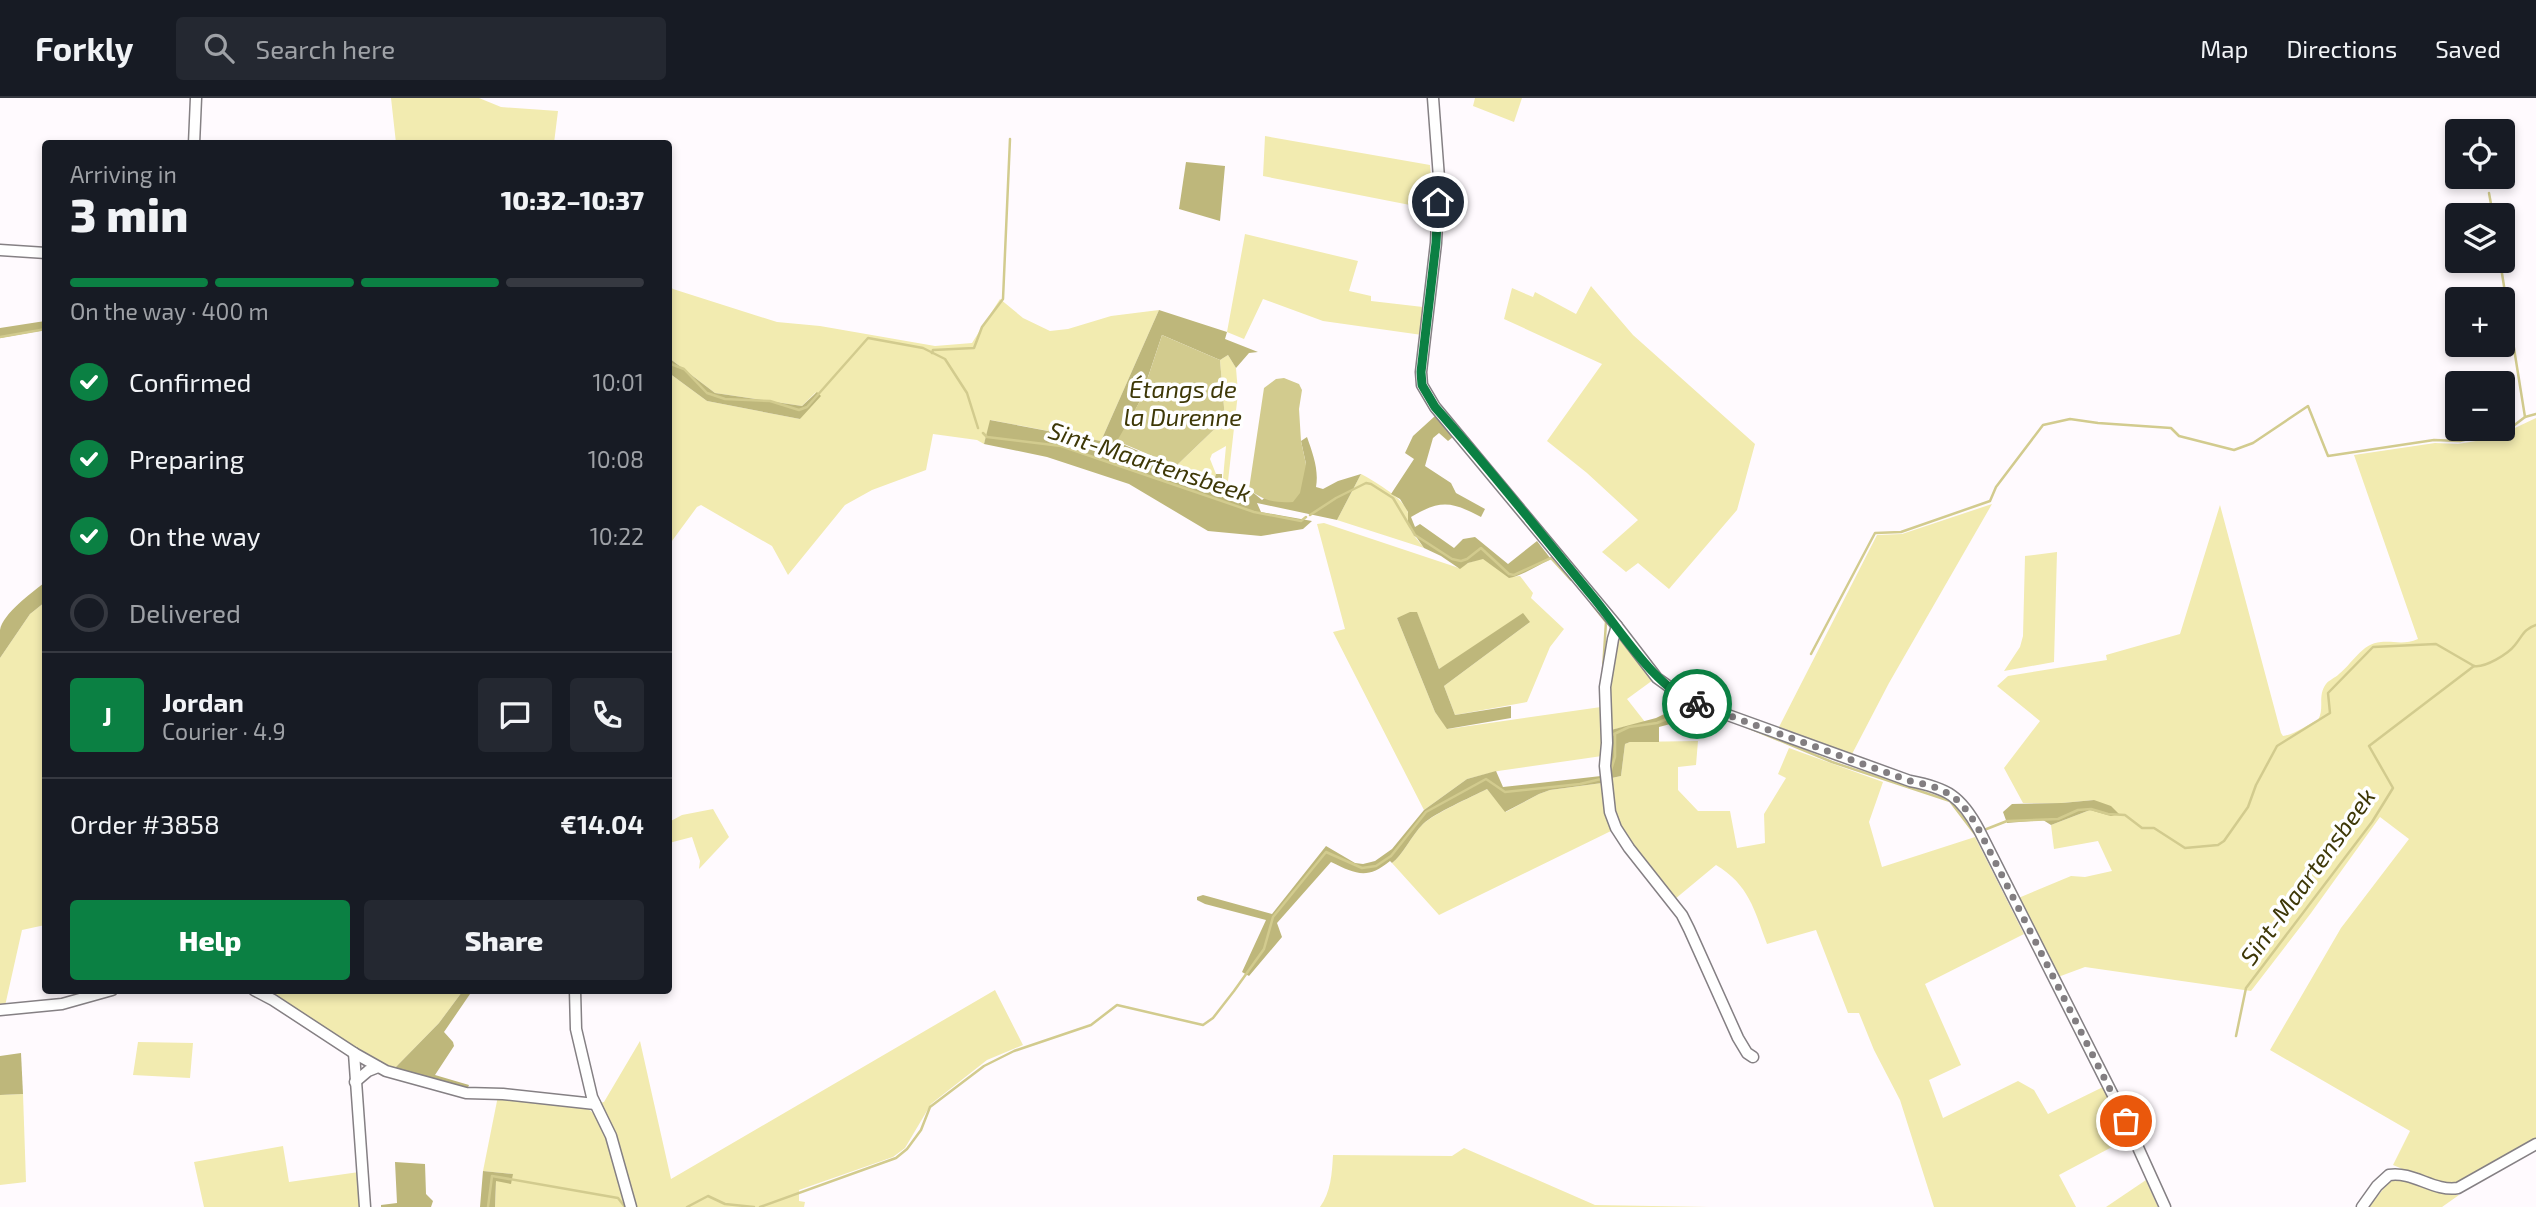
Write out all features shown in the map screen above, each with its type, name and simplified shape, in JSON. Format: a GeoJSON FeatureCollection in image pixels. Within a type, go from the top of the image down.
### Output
{"type":"FeatureCollection","features":[{"type":"Feature","properties":{"kind":"street"},"geometry":{"type":"LineString","coordinates":[[194,140],[196,98]]}},
{"type":"Feature","properties":{"kind":"street"},"geometry":{"type":"LineString","coordinates":[[1433,98],[1439,178],[1438,202],[1421,372],[1422,385],[1435,407],[1657,678],[1689,701],[1910,781],[1928,784],[1960,800],[1979,830],[2126,1121],[2165,1207]]}},
{"type":"Feature","properties":{"kind":"street"},"geometry":{"type":"LineString","coordinates":[[0,250],[42,253]]}},
{"type":"Feature","properties":{"kind":"street"},"geometry":{"type":"LineString","coordinates":[[1617,626],[1605,687],[1605,766],[1608,800],[1616,828],[1682,915],[1738,1038],[1753,1057]]}},
{"type":"Feature","properties":{"kind":"street"},"geometry":{"type":"LineString","coordinates":[[0,1010],[62,1004],[97,994]]}},
{"type":"Feature","properties":{"kind":"street"},"geometry":{"type":"LineString","coordinates":[[262,994],[378,1068],[466,1093],[503,1094],[595,1104]]}},
{"type":"Feature","properties":{"kind":"street"},"geometry":{"type":"LineString","coordinates":[[575,994],[576,1029],[595,1104],[611,1136],[631,1207]]}},
{"type":"Feature","properties":{"kind":"street"},"geometry":{"type":"LineString","coordinates":[[354,1053],[365,1207]]}},
{"type":"Feature","properties":{"kind":"street"},"geometry":{"type":"LineString","coordinates":[[355,1082],[368,1070],[378,1068]]}},
{"type":"Feature","properties":{"kind":"street"},"geometry":{"type":"LineString","coordinates":[[2361,1207],[2389,1175],[2406,1175],[2447,1190],[2458,1188],[2536,1144]]}},
{"type":"Feature","properties":{"kind":"shaded area"},"geometry":{"type":"Polygon","coordinates":[[[391,98],[479,98],[501,107],[558,111],[554,140],[396,140],[391,98]]]}},
{"type":"Feature","properties":{"kind":"shaded area"},"geometry":{"type":"Polygon","coordinates":[[[1475,98],[1522,98],[1514,122],[1473,106],[1475,98]]]}},
{"type":"Feature","properties":{"kind":"shaded area"},"geometry":{"type":"Polygon","coordinates":[[[1265,136],[1430,165],[1432,189],[1432,153],[1435,204],[1432,207],[1410,205],[1263,176],[1265,136]]]}},
{"type":"Feature","properties":{"kind":"shaded area"},"geometry":{"type":"Polygon","coordinates":[[[1186,162],[1225,166],[1220,221],[1179,209],[1186,162]]]}},
{"type":"Feature","properties":{"kind":"shaded area"},"geometry":{"type":"Polygon","coordinates":[[[1245,234],[1358,261],[1349,291],[1371,296],[1371,301],[1423,307],[1427,291],[1422,335],[1323,321],[1263,299],[1244,339],[1227,332],[1245,234]]]}},
{"type":"Feature","properties":{"kind":"shaded area"},"geometry":{"type":"Polygon","coordinates":[[[1591,286],[1633,335],[1755,444],[1737,510],[1669,589],[1638,563],[1626,572],[1602,552],[1638,520],[1547,441],[1602,364],[1504,319],[1512,288],[1533,297],[1535,292],[1576,314],[1591,286]]]}},
{"type":"Feature","properties":{"kind":"shaded area"},"geometry":{"type":"Polygon","coordinates":[[[672,288],[777,322],[820,326],[935,346],[972,343],[1000,299],[1023,318],[1050,331],[1068,329],[1111,316],[1159,310],[1101,441],[991,420],[984,444],[977,440],[933,434],[926,470],[872,490],[845,505],[788,575],[772,546],[701,505],[672,541],[672,375],[707,401],[800,419],[816,392],[802,406],[715,393],[672,360],[672,288]]]}},
{"type":"Feature","properties":{"kind":"shaded area"},"geometry":{"type":"Polygon","coordinates":[[[1159,310],[1227,332],[1225,339],[1258,352],[1249,353],[1236,368],[1228,355],[1220,360],[1162,335],[1140,401],[1118,442],[1213,484],[1216,474],[1222,474],[1222,489],[1227,490],[1228,482],[1249,489],[1262,500],[1306,464],[1301,441],[1307,437],[1316,468],[1316,487],[1323,489],[1361,474],[1337,520],[1257,503],[1261,512],[1312,521],[1303,529],[1261,536],[1208,531],[1129,484],[1047,457],[984,444],[990,420],[1101,441],[1159,310]]]}},
{"type":"Feature","properties":{"kind":"shaded area"},"geometry":{"type":"Polygon","coordinates":[[[42,321],[42,331],[0,338],[0,328],[42,321]]]}},
{"type":"Feature","properties":{"kind":"shaded area"},"geometry":{"type":"Polygon","coordinates":[[[1228,355],[1236,368],[1238,393],[1227,490],[1222,489],[1226,446],[1212,454],[1210,459],[1216,474],[1214,484],[1176,466],[1225,419],[1220,360],[1228,355]]]}},
{"type":"Feature","properties":{"kind":"shaded area"},"geometry":{"type":"Polygon","coordinates":[[[672,360],[715,393],[802,406],[817,392],[821,396],[800,419],[707,401],[672,375],[672,360]]]}},
{"type":"Feature","properties":{"kind":"shaded area"},"geometry":{"type":"Polygon","coordinates":[[[1435,416],[1453,437],[1448,441],[1439,433],[1433,438],[1425,466],[1451,483],[1456,493],[1485,509],[1481,517],[1454,506],[1431,507],[1411,517],[1415,527],[1420,524],[1454,548],[1463,539],[1475,537],[1508,564],[1537,541],[1551,559],[1509,578],[1483,559],[1468,563],[1460,569],[1424,548],[1408,525],[1408,512],[1400,499],[1391,494],[1414,459],[1405,453],[1413,436],[1435,416]]]}},
{"type":"Feature","properties":{"kind":"shaded area"},"geometry":{"type":"Polygon","coordinates":[[[2536,418],[2536,1139],[2469,1179],[2449,1184],[2420,1177],[2393,1165],[2410,1131],[2270,1050],[2341,928],[2409,839],[2380,817],[2251,991],[2085,967],[2058,977],[2016,899],[2071,876],[2085,877],[2112,871],[2098,841],[2054,849],[2051,825],[2090,810],[2097,811],[2094,800],[2023,803],[2004,768],[2040,721],[1997,686],[2008,676],[2107,660],[2106,655],[2180,634],[2220,505],[2281,733],[2283,736],[2297,731],[2318,720],[2323,688],[2368,646],[2374,643],[2418,639],[2354,455],[2435,443],[2515,441],[2515,428],[2536,418]]]}},
{"type":"Feature","properties":{"kind":"shaded area"},"geometry":{"type":"Polygon","coordinates":[[[1361,474],[1401,502],[1408,513],[1409,527],[1424,548],[1337,520],[1361,474]]]}},
{"type":"Feature","properties":{"kind":"shaded area"},"geometry":{"type":"Polygon","coordinates":[[[1992,504],[1889,683],[1852,754],[1779,727],[1877,535],[1902,534],[1992,504]]]}},
{"type":"Feature","properties":{"kind":"shaded area"},"geometry":{"type":"Polygon","coordinates":[[[1324,523],[1459,568],[1483,558],[1509,577],[1520,576],[1533,593],[1531,598],[1564,629],[1550,647],[1527,702],[1455,715],[1444,686],[1530,622],[1439,669],[1417,613],[1397,618],[1435,712],[1448,729],[1601,707],[1602,756],[1498,771],[1467,779],[1424,810],[1333,632],[1345,629],[1317,524],[1324,523]]]}},
{"type":"Feature","properties":{"kind":"shaded area"},"geometry":{"type":"Polygon","coordinates":[[[2057,552],[2054,662],[2004,671],[2020,647],[2023,636],[2025,556],[2057,552]]]}},
{"type":"Feature","properties":{"kind":"shaded area"},"geometry":{"type":"Polygon","coordinates":[[[42,585],[42,604],[30,614],[0,658],[2,624],[19,604],[42,585]]]}},
{"type":"Feature","properties":{"kind":"shaded area"},"geometry":{"type":"Polygon","coordinates":[[[42,604],[42,926],[22,930],[5,1006],[0,1007],[0,658],[30,614],[42,604]]]}},
{"type":"Feature","properties":{"kind":"shaded area"},"geometry":{"type":"Polygon","coordinates":[[[1417,612],[1439,669],[1523,613],[1530,622],[1444,686],[1455,715],[1511,706],[1511,718],[1447,729],[1435,712],[1397,618],[1417,612]]]}},
{"type":"Feature","properties":{"kind":"shaded area"},"geometry":{"type":"Polygon","coordinates":[[[1617,640],[1620,640],[1653,680],[1627,699],[1645,722],[1611,730],[1610,693],[1617,640]]]}},
{"type":"Feature","properties":{"kind":"shaded area"},"geometry":{"type":"Polygon","coordinates":[[[1685,704],[1691,708],[1693,718],[1659,727],[1659,742],[1625,744],[1621,776],[1607,779],[1611,730],[1656,718],[1685,704]]]}},
{"type":"Feature","properties":{"kind":"shaded area"},"geometry":{"type":"Polygon","coordinates":[[[1698,741],[1696,765],[1678,767],[1678,790],[1698,811],[1730,811],[1737,848],[1765,843],[1764,814],[1786,778],[1778,774],[1789,748],[1883,782],[1869,822],[1882,867],[1975,837],[2024,934],[1925,984],[1961,1065],[1929,1080],[1943,1118],[2018,1081],[2034,1090],[2048,1114],[2103,1087],[2129,1138],[2059,1175],[2076,1207],[1934,1207],[1900,1100],[1874,1050],[1859,1013],[1848,1013],[1816,930],[1767,944],[1749,899],[1736,881],[1716,865],[1675,899],[1642,860],[1613,815],[1607,779],[1621,776],[1625,744],[1698,741]]]}},
{"type":"Feature","properties":{"kind":"shaded area"},"geometry":{"type":"Polygon","coordinates":[[[1496,771],[1503,787],[1601,776],[1602,783],[1550,790],[1505,812],[1487,789],[1429,819],[1400,856],[1375,871],[1355,872],[1331,862],[1277,923],[1282,937],[1249,976],[1242,972],[1266,920],[1197,900],[1197,897],[1203,895],[1272,914],[1326,846],[1355,863],[1375,861],[1392,849],[1424,810],[1467,779],[1496,771]]]}},
{"type":"Feature","properties":{"kind":"shaded area"},"geometry":{"type":"Polygon","coordinates":[[[1602,783],[1611,831],[1439,915],[1392,863],[1429,819],[1487,789],[1506,812],[1550,790],[1602,783]]]}},
{"type":"Feature","properties":{"kind":"shaded area"},"geometry":{"type":"Polygon","coordinates":[[[2094,800],[2111,806],[2119,814],[2111,816],[2090,810],[2051,825],[2043,820],[2007,823],[2003,812],[2012,804],[2094,800]]]}},
{"type":"Feature","properties":{"kind":"shaded area"},"geometry":{"type":"Polygon","coordinates":[[[713,809],[729,837],[699,869],[700,861],[692,837],[672,842],[672,820],[682,815],[713,809]]]}},
{"type":"Feature","properties":{"kind":"shaded area"},"geometry":{"type":"Polygon","coordinates":[[[995,990],[1023,1045],[987,1060],[931,1104],[905,1148],[893,1157],[799,1190],[799,1201],[805,1202],[804,1207],[634,1207],[599,1103],[604,1102],[640,1041],[671,1179],[995,990]]]}},
{"type":"Feature","properties":{"kind":"shaded area"},"geometry":{"type":"Polygon","coordinates":[[[268,994],[461,994],[439,1023],[392,1071],[368,1059],[268,994]]]}},
{"type":"Feature","properties":{"kind":"shaded area"},"geometry":{"type":"Polygon","coordinates":[[[461,994],[470,994],[444,1032],[454,1046],[435,1075],[469,1085],[467,1090],[392,1071],[439,1023],[461,994]]]}},
{"type":"Feature","properties":{"kind":"shaded area"},"geometry":{"type":"Polygon","coordinates":[[[138,1042],[193,1043],[190,1078],[133,1075],[138,1042]]]}},
{"type":"Feature","properties":{"kind":"shaded area"},"geometry":{"type":"Polygon","coordinates":[[[21,1053],[23,1094],[0,1095],[0,1056],[21,1053]]]}},
{"type":"Feature","properties":{"kind":"shaded area"},"geometry":{"type":"Polygon","coordinates":[[[23,1094],[26,1182],[0,1185],[0,1095],[23,1094]]]}},
{"type":"Feature","properties":{"kind":"shaded area"},"geometry":{"type":"Polygon","coordinates":[[[498,1096],[584,1107],[593,1113],[607,1136],[628,1207],[495,1207],[496,1181],[513,1174],[483,1171],[498,1096]]]}},
{"type":"Feature","properties":{"kind":"shaded area"},"geometry":{"type":"Polygon","coordinates":[[[283,1146],[289,1182],[359,1172],[360,1207],[204,1207],[194,1162],[283,1146]]]}},
{"type":"Feature","properties":{"kind":"shaded area"},"geometry":{"type":"Polygon","coordinates":[[[1464,1148],[1595,1205],[1709,1207],[1320,1207],[1329,1189],[1333,1155],[1452,1156],[1464,1148]]]}},
{"type":"Feature","properties":{"kind":"shaded area"},"geometry":{"type":"Polygon","coordinates":[[[395,1162],[425,1164],[426,1194],[433,1201],[431,1207],[381,1207],[397,1203],[395,1162]]]}},
{"type":"Feature","properties":{"kind":"shaded area"},"geometry":{"type":"Polygon","coordinates":[[[483,1171],[513,1174],[511,1184],[496,1181],[495,1207],[480,1207],[483,1171]]]}},
{"type":"Feature","properties":{"kind":"shaded area"},"geometry":{"type":"Polygon","coordinates":[[[2396,1179],[2459,1195],[2442,1207],[2369,1207],[2388,1183],[2396,1179]]]}},
{"type":"Feature","properties":{"kind":"shaded area"},"geometry":{"type":"Polygon","coordinates":[[[2146,1180],[2158,1207],[2106,1207],[2146,1180]]]}},
{"type":"Feature","properties":{"kind":"water","name":"Étangs de la Durenne"},"geometry":{"type":"Polygon","coordinates":[[[1162,335],[1220,360],[1225,419],[1176,466],[1117,441],[1140,401],[1162,335]]]}},
{"type":"Feature","properties":{"kind":"water","name":"Étangs de la Durenne"},"geometry":{"type":"Polygon","coordinates":[[[1284,378],[1299,384],[1302,390],[1299,409],[1306,464],[1300,493],[1293,502],[1269,500],[1249,489],[1264,388],[1276,379],[1284,378]]]}},
{"type":"Feature","properties":{"kind":"waterway"},"geometry":{"type":"LineString","coordinates":[[932,353],[933,350],[974,348],[982,327],[1003,299],[1010,139]]}},
{"type":"Feature","properties":{"kind":"waterway"},"geometry":{"type":"LineString","coordinates":[[2489,193],[2491,203]]}},
{"type":"Feature","properties":{"kind":"waterway"},"geometry":{"type":"LineString","coordinates":[[2502,273],[2525,417],[2536,414]]}},
{"type":"Feature","properties":{"kind":"waterway"},"geometry":{"type":"LineString","coordinates":[[0,337],[42,330]]}},
{"type":"Feature","properties":{"kind":"waterway"},"geometry":{"type":"LineString","coordinates":[[672,364],[684,369],[707,393],[725,399],[770,401],[799,410],[807,407],[868,338],[923,348],[945,359],[967,393],[978,428]]}},
{"type":"Feature","properties":{"kind":"waterway"},"geometry":{"type":"LineString","coordinates":[[1811,654],[1875,533],[1901,532],[1990,501],[1996,487],[2043,425],[2070,419],[2171,428],[2179,436],[2234,450],[2253,443],[2308,406],[2328,456],[2434,440],[2460,441],[2508,430],[2525,417]]}},
{"type":"Feature","properties":{"kind":"waterway","name":"Sint-Maartensbeek"},"geometry":{"type":"LineString","coordinates":[[983,433],[987,437],[1061,446],[1254,512],[1301,521],[1306,517]]}},
{"type":"Feature","properties":{"kind":"waterway"},"geometry":{"type":"LineString","coordinates":[[1310,515],[1336,498],[1366,483],[1371,484],[1393,498],[1415,535],[1452,559],[1467,559],[1481,548],[1509,574],[1514,575],[1551,558],[1571,580]]}},
{"type":"Feature","properties":{"kind":"waterway"},"geometry":{"type":"LineString","coordinates":[[1591,603],[1606,622],[1603,669]]}},
{"type":"Feature","properties":{"kind":"waterway"},"geometry":{"type":"LineString","coordinates":[[2474,666],[2490,663],[2502,656],[2512,649],[2526,630],[2536,625]]}},
{"type":"Feature","properties":{"kind":"waterway"},"geometry":{"type":"LineString","coordinates":[[1984,830],[2007,821],[2058,819],[2078,810],[2091,809],[2125,815],[2142,828],[2154,828],[2185,848],[2218,845],[2224,841],[2248,807],[2256,785],[2277,746],[2330,713],[2328,693],[2373,647],[2436,644],[2474,666]]}},
{"type":"Feature","properties":{"kind":"waterway","name":"Sint-Maartensbeek"},"geometry":{"type":"LineString","coordinates":[[2236,1036],[2246,988],[2372,822],[2393,788],[2369,746],[2474,666]]}},
{"type":"Feature","properties":{"kind":"waterway"},"geometry":{"type":"LineString","coordinates":[[1612,735],[1629,727],[1657,723],[1684,712],[1708,713]]}},
{"type":"Feature","properties":{"kind":"waterway"},"geometry":{"type":"LineString","coordinates":[[1747,727],[1832,762],[1950,801],[1975,834]]}},
{"type":"Feature","properties":{"kind":"waterway"},"geometry":{"type":"LineString","coordinates":[[1610,773],[1615,757],[1615,735]]}},
{"type":"Feature","properties":{"kind":"waterway"},"geometry":{"type":"LineString","coordinates":[[760,1207],[896,1158],[907,1149],[921,1130],[930,1107],[984,1066],[1014,1051],[1091,1025],[1117,1005],[1203,1025],[1213,1018],[1264,949],[1273,917],[1326,852],[1362,868],[1376,866],[1391,856],[1426,812],[1486,779],[1505,792],[1580,784],[1601,779]]}},
{"type":"Feature","properties":{"kind":"waterway"},"geometry":{"type":"LineString","coordinates":[[488,1207],[492,1176],[618,1198],[625,1207]]}},
{"type":"Feature","properties":{"kind":"waterway"},"geometry":{"type":"LineString","coordinates":[[687,1207],[708,1196],[725,1204],[754,1207]]}},
{"type":"Feature","properties":{"kind":"way so far"},"geometry":{"type":"LineString","coordinates":[[1697,704],[1910,781],[1928,784],[1960,800],[1979,830],[2126,1121]]}},
{"type":"Feature","properties":{"kind":"route"},"geometry":{"type":"LineString","coordinates":[[1438,202],[1421,372],[1422,385],[1435,407],[1657,678],[1697,704]]}}]}
